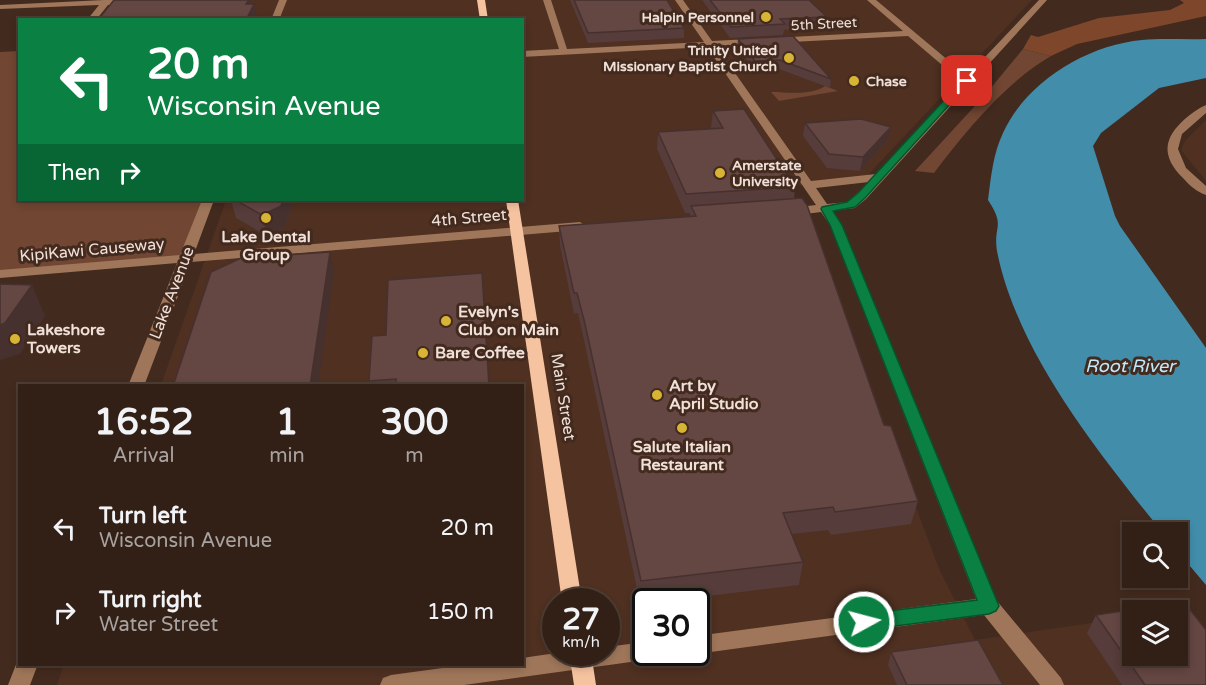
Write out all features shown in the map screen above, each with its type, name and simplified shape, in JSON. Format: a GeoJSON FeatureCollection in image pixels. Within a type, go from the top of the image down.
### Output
{"type":"FeatureCollection","features":[{"type":"Feature","properties":{"kind":"main road"},"geometry":{"type":"LineString","coordinates":[[481,0],[484,18]]}},
{"type":"Feature","properties":{"kind":"main road","name":"Main Street"},"geometry":{"type":"LineString","coordinates":[[512,201],[570,588]]}},
{"type":"Feature","properties":{"kind":"main road"},"geometry":{"type":"LineString","coordinates":[[582,666],[585,685]]}},
{"type":"Feature","properties":{"kind":"street"},"geometry":{"type":"LineString","coordinates":[[0,7],[168,0]]}},
{"type":"Feature","properties":{"kind":"street"},"geometry":{"type":"LineString","coordinates":[[276,18],[283,0]]}},
{"type":"Feature","properties":{"kind":"street"},"geometry":{"type":"LineString","coordinates":[[547,0],[564,52]]}},
{"type":"Feature","properties":{"kind":"street"},"geometry":{"type":"LineString","coordinates":[[679,0],[836,225],[989,606],[1053,685]]}},
{"type":"Feature","properties":{"kind":"street"},"geometry":{"type":"LineString","coordinates":[[872,0],[967,81]]}},
{"type":"Feature","properties":{"kind":"street"},"geometry":{"type":"LineString","coordinates":[[777,213],[826,209],[851,204],[879,177],[1043,0]]}},
{"type":"Feature","properties":{"kind":"street"},"geometry":{"type":"LineString","coordinates":[[93,18],[106,1]]}},
{"type":"Feature","properties":{"kind":"street","name":"5th Street"},"geometry":{"type":"LineString","coordinates":[[524,54],[912,33]]}},
{"type":"Feature","properties":{"kind":"street"},"geometry":{"type":"LineString","coordinates":[[1206,108],[1176,135],[1172,144],[1172,151],[1180,167],[1188,177],[1206,191]]}},
{"type":"Feature","properties":{"kind":"street"},"geometry":{"type":"LineString","coordinates":[[807,185],[879,177]]}},
{"type":"Feature","properties":{"kind":"street","name":"Lake Avenue"},"geometry":{"type":"LineString","coordinates":[[137,384],[208,201]]}},
{"type":"Feature","properties":{"kind":"street","name":"4th Street"},"geometry":{"type":"LineString","coordinates":[[186,259],[598,225]]}},
{"type":"Feature","properties":{"kind":"street","name":"KipiKawi Causeway"},"geometry":{"type":"LineString","coordinates":[[0,274],[186,259]]}},
{"type":"Feature","properties":{"kind":"street"},"geometry":{"type":"LineString","coordinates":[[710,643],[989,606]]}},
{"type":"Feature","properties":{"kind":"street"},"geometry":{"type":"LineString","coordinates":[[524,665],[542,662]]}},
{"type":"Feature","properties":{"kind":"street"},"geometry":{"type":"LineString","coordinates":[[18,685],[26,666]]}},
{"type":"Feature","properties":{"kind":"street"},"geometry":{"type":"LineString","coordinates":[[391,685],[515,666]]}},
{"type":"Feature","properties":{"kind":"shaded area"},"geometry":{"type":"Polygon","coordinates":[[[241,0],[1032,0],[868,175],[859,179],[786,187],[808,221],[940,571],[975,640],[1122,618],[1122,666],[1188,666],[1206,685],[57,685],[63,666],[524,666],[524,384],[161,384],[226,201],[524,201],[524,18],[111,18],[241,0]]]}},
{"type":"Feature","properties":{"kind":"shaded area"},"geometry":{"type":"Polygon","coordinates":[[[1180,0],[1206,0],[1206,16],[1077,44],[1051,56],[1023,49],[1031,35],[1038,37],[1099,18],[1170,10],[1184,3],[1180,0]]]}},
{"type":"Feature","properties":{"kind":"shaded area"},"geometry":{"type":"Polygon","coordinates":[[[1023,49],[1051,56],[1003,93],[959,141],[934,173],[915,171],[985,95],[1023,49]]]}},
{"type":"Feature","properties":{"kind":"shaded area"},"geometry":{"type":"Polygon","coordinates":[[[18,51],[18,201],[208,201],[186,259],[0,274],[0,52],[18,51]]]}},
{"type":"Feature","properties":{"kind":"shaded area"},"geometry":{"type":"Polygon","coordinates":[[[825,86],[838,91],[779,101],[771,92],[806,92],[825,86]]]}},
{"type":"Feature","properties":{"kind":"shaded area"},"geometry":{"type":"Polygon","coordinates":[[[1206,120],[1206,181],[1181,150],[1185,141],[1206,120]]]}},
{"type":"Feature","properties":{"kind":"water","name":"Root River"},"geometry":{"type":"Polygon","coordinates":[[[1150,39],[1206,39],[1206,78],[1159,88],[1101,133],[1093,146],[1120,226],[1206,348],[1206,585],[1188,564],[1188,522],[1154,522],[1081,427],[1045,370],[1029,341],[1008,290],[997,251],[998,221],[988,200],[991,174],[1003,133],[1013,115],[1043,82],[1060,69],[1100,49],[1150,39]]]}},
{"type":"Feature","properties":{"kind":"building"},"geometry":{"type":"Polygon","coordinates":[[[114,0],[249,0],[246,4],[254,4],[247,18],[100,18],[114,0]]]}},
{"type":"Feature","properties":{"kind":"building"},"geometry":{"type":"Polygon","coordinates":[[[574,0],[667,0],[684,28],[588,33],[574,0]]]}},
{"type":"Feature","properties":{"kind":"building"},"geometry":{"type":"Polygon","coordinates":[[[710,0],[809,0],[827,17],[780,19],[785,24],[731,27],[710,0]]]}},
{"type":"Feature","properties":{"kind":"building"},"geometry":{"type":"Polygon","coordinates":[[[793,36],[831,79],[780,60],[755,61],[738,39],[793,36]]]}},
{"type":"Feature","properties":{"kind":"building","name":"Amerstate University"},"geometry":{"type":"Polygon","coordinates":[[[744,109],[795,187],[686,194],[658,132],[723,128],[713,111],[744,109]]]}},
{"type":"Feature","properties":{"kind":"building"},"geometry":{"type":"Polygon","coordinates":[[[861,119],[891,127],[863,157],[829,154],[805,123],[861,119]]]}},
{"type":"Feature","properties":{"kind":"building"},"geometry":{"type":"Polygon","coordinates":[[[802,198],[807,205],[884,425],[891,426],[918,501],[835,512],[833,507],[783,513],[803,562],[641,581],[585,324],[577,293],[574,293],[559,226],[696,216],[691,206],[802,198]]]}},
{"type":"Feature","properties":{"kind":"building"},"geometry":{"type":"Polygon","coordinates":[[[237,201],[283,201],[281,206],[262,215],[237,201]]]}},
{"type":"Feature","properties":{"kind":"building"},"geometry":{"type":"Polygon","coordinates":[[[330,252],[310,384],[174,384],[211,272],[241,258],[330,252]]]}},
{"type":"Feature","properties":{"kind":"building"},"geometry":{"type":"Polygon","coordinates":[[[482,273],[489,384],[396,384],[396,379],[369,381],[372,336],[386,335],[388,280],[482,273]]]}},
{"type":"Feature","properties":{"kind":"building"},"geometry":{"type":"Polygon","coordinates":[[[0,284],[32,285],[5,323],[0,325],[0,284]]]}},
{"type":"Feature","properties":{"kind":"building"},"geometry":{"type":"Polygon","coordinates":[[[1188,607],[1206,630],[1206,685],[1145,685],[1132,666],[1188,666],[1188,607]]]}},
{"type":"Feature","properties":{"kind":"building"},"geometry":{"type":"Polygon","coordinates":[[[1122,611],[1122,652],[1096,615],[1122,611]]]}},
{"type":"Feature","properties":{"kind":"building"},"geometry":{"type":"Polygon","coordinates":[[[978,640],[1003,685],[907,685],[891,652],[978,640]]]}},
{"type":"Feature","properties":{"kind":"place","name":"Halpin Personnel"},"geometry":{"type":"Point","coordinates":[766,17]}},
{"type":"Feature","properties":{"kind":"place","name":"Trinity United Missionary Baptist Church"},"geometry":{"type":"Point","coordinates":[789,58]}},
{"type":"Feature","properties":{"kind":"place","name":"Chase"},"geometry":{"type":"Point","coordinates":[854,81]}},
{"type":"Feature","properties":{"kind":"place","name":"Amerstate University"},"geometry":{"type":"Point","coordinates":[720,173]}},
{"type":"Feature","properties":{"kind":"place","name":"Lake Dental Group"},"geometry":{"type":"Point","coordinates":[266,218]}},
{"type":"Feature","properties":{"kind":"place","name":"Evelyn's Club on Main"},"geometry":{"type":"Point","coordinates":[446,321]}},
{"type":"Feature","properties":{"kind":"place","name":"Lakeshore Towers"},"geometry":{"type":"Point","coordinates":[15,339]}},
{"type":"Feature","properties":{"kind":"place","name":"Bare Coffee"},"geometry":{"type":"Point","coordinates":[423,353]}},
{"type":"Feature","properties":{"kind":"place","name":"Art by April Studio"},"geometry":{"type":"Point","coordinates":[657,395]}},
{"type":"Feature","properties":{"kind":"place","name":"Salute Italian Restaurant"},"geometry":{"type":"Point","coordinates":[682,428]}},
{"type":"Feature","properties":{"kind":"route"},"geometry":{"type":"LineString","coordinates":[[864,622],[989,606],[836,225],[826,209],[851,204],[861,196],[967,81]]}}]}
